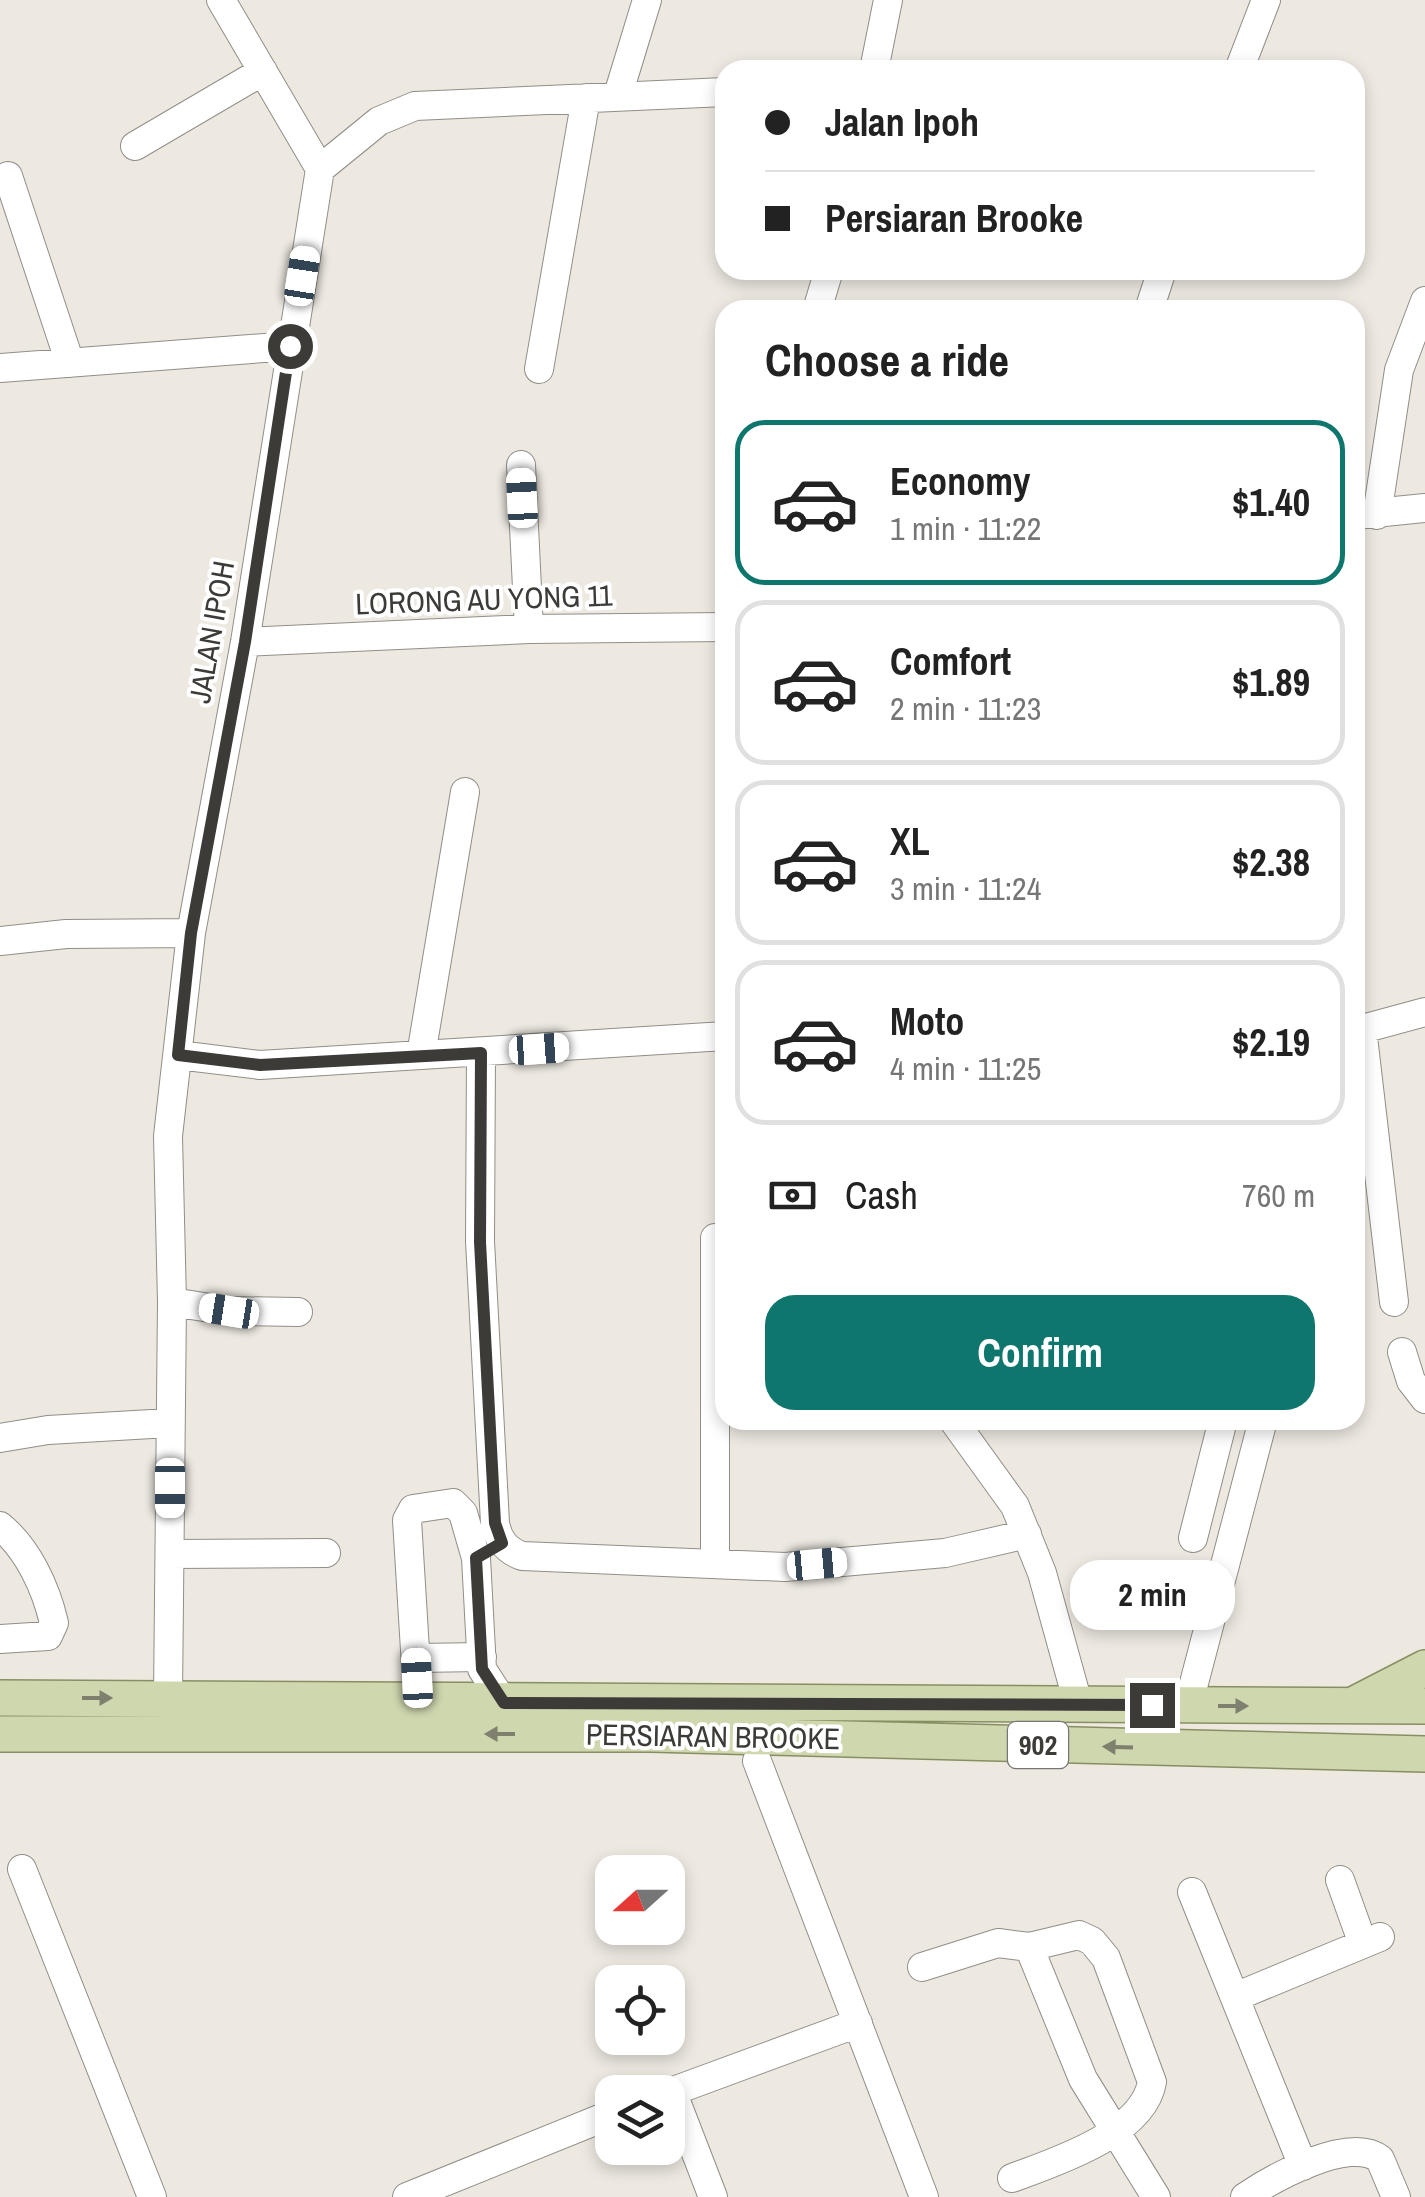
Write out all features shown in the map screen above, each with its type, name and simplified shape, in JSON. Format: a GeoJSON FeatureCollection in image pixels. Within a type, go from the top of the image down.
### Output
{"type":"FeatureCollection","features":[{"type":"Feature","properties":{"kind":"main road"},"geometry":{"type":"LineString","coordinates":[[1351,1706],[1425,1668]]}},
{"type":"Feature","properties":{"kind":"main road","name":"PERSIARAN BROOKE"},"geometry":{"type":"LineString","coordinates":[[0,1698],[418,1699],[504,1703],[598,1719]]}},
{"type":"Feature","properties":{"kind":"main road","name":"PERSIARAN BROOKE"},"geometry":{"type":"LineString","coordinates":[[0,1734],[648,1718],[1078,1702],[1425,1706]]}},
{"type":"Feature","properties":{"kind":"main road","name":"PERSIARAN BROOKE"},"geometry":{"type":"LineString","coordinates":[[648,1718],[1380,1755],[1425,1754]]}},
{"type":"Feature","properties":{"kind":"main road"},"geometry":{"type":"LineString","coordinates":[[1380,1755],[1425,1784]]}},
{"type":"Feature","properties":{"kind":"street"},"geometry":{"type":"LineString","coordinates":[[221,0],[320,170],[379,121],[415,106],[715,92]]}},
{"type":"Feature","properties":{"kind":"street"},"geometry":{"type":"LineString","coordinates":[[618,95],[648,0]]}},
{"type":"Feature","properties":{"kind":"street"},"geometry":{"type":"LineString","coordinates":[[876,60],[888,0]]}},
{"type":"Feature","properties":{"kind":"street"},"geometry":{"type":"LineString","coordinates":[[1243,60],[1266,0]]}},
{"type":"Feature","properties":{"kind":"street"},"geometry":{"type":"LineString","coordinates":[[135,146],[262,71]]}},
{"type":"Feature","properties":{"kind":"street"},"geometry":{"type":"LineString","coordinates":[[539,370],[586,98]]}},
{"type":"Feature","properties":{"kind":"street","name":"JALAN IPOH"},"geometry":{"type":"LineString","coordinates":[[168,1698],[172,1302],[168,1136],[191,933],[245,642],[320,170]]}},
{"type":"Feature","properties":{"kind":"street"},"geometry":{"type":"LineString","coordinates":[[8,176],[70,362]]}},
{"type":"Feature","properties":{"kind":"street"},"geometry":{"type":"LineString","coordinates":[[1425,302],[1400,370],[1366,515],[1425,508]]}},
{"type":"Feature","properties":{"kind":"street"},"geometry":{"type":"LineString","coordinates":[[0,368],[290,346]]}},
{"type":"Feature","properties":{"kind":"street"},"geometry":{"type":"LineString","coordinates":[[521,465],[530,628]]}},
{"type":"Feature","properties":{"kind":"street","name":"LORONG AU YONG 11"},"geometry":{"type":"LineString","coordinates":[[245,642],[530,628],[715,627]]}},
{"type":"Feature","properties":{"kind":"street"},"geometry":{"type":"LineString","coordinates":[[421,1056],[465,792]]}},
{"type":"Feature","properties":{"kind":"street"},"geometry":{"type":"LineString","coordinates":[[0,940],[66,934],[191,933]]}},
{"type":"Feature","properties":{"kind":"street"},"geometry":{"type":"LineString","coordinates":[[1365,1028],[1425,1012]]}},
{"type":"Feature","properties":{"kind":"street"},"geometry":{"type":"LineString","coordinates":[[178,1055],[260,1065],[715,1037]]}},
{"type":"Feature","properties":{"kind":"street"},"geometry":{"type":"LineString","coordinates":[[481,1053],[480,1242],[495,1523],[502,1543],[522,1556],[785,1567],[909,1556],[1026,1534]]}},
{"type":"Feature","properties":{"kind":"street"},"geometry":{"type":"LineString","coordinates":[[1365,1077],[1394,1302]]}},
{"type":"Feature","properties":{"kind":"street"},"geometry":{"type":"LineString","coordinates":[[172,1302],[229,1311],[298,1312]]}},
{"type":"Feature","properties":{"kind":"street"},"geometry":{"type":"LineString","coordinates":[[1402,1352],[1411,1381],[1425,1399]]}},
{"type":"Feature","properties":{"kind":"street"},"geometry":{"type":"LineString","coordinates":[[0,1438],[48,1430],[169,1423]]}},
{"type":"Feature","properties":{"kind":"street"},"geometry":{"type":"LineString","coordinates":[[715,1430],[715,1562]]}},
{"type":"Feature","properties":{"kind":"street"},"geometry":{"type":"LineString","coordinates":[[960,1430],[1014,1506],[1078,1702]]}},
{"type":"Feature","properties":{"kind":"street"},"geometry":{"type":"LineString","coordinates":[[1193,1538],[1220,1430]]}},
{"type":"Feature","properties":{"kind":"street"},"geometry":{"type":"LineString","coordinates":[[1188,1706],[1261,1430]]}},
{"type":"Feature","properties":{"kind":"street"},"geometry":{"type":"LineString","coordinates":[[1212,1454],[1249,1469]]}},
{"type":"Feature","properties":{"kind":"street"},"geometry":{"type":"LineString","coordinates":[[418,1699],[408,1514],[457,1504],[476,1558],[482,1669],[504,1703]]}},
{"type":"Feature","properties":{"kind":"street"},"geometry":{"type":"LineString","coordinates":[[0,1526],[28,1561],[54,1622],[48,1636],[0,1638]]}},
{"type":"Feature","properties":{"kind":"street"},"geometry":{"type":"LineString","coordinates":[[476,1558],[502,1543]]}},
{"type":"Feature","properties":{"kind":"street"},"geometry":{"type":"LineString","coordinates":[[170,1554],[326,1554]]}},
{"type":"Feature","properties":{"kind":"street"},"geometry":{"type":"LineString","coordinates":[[416,1658],[482,1657]]}},
{"type":"Feature","properties":{"kind":"street"},"geometry":{"type":"LineString","coordinates":[[757,1761],[924,2197]]}},
{"type":"Feature","properties":{"kind":"street"},"geometry":{"type":"LineString","coordinates":[[22,1869],[152,2197]]}},
{"type":"Feature","properties":{"kind":"street"},"geometry":{"type":"LineString","coordinates":[[1234,1997],[1371,1940],[1340,1880]]}},
{"type":"Feature","properties":{"kind":"street"},"geometry":{"type":"LineString","coordinates":[[1192,1892],[1302,2166]]}},
{"type":"Feature","properties":{"kind":"street"},"geometry":{"type":"LineString","coordinates":[[922,1966],[998,1943],[1029,1947],[1079,1934],[1092,1941],[1106,1958],[1152,2082],[1150,2094],[1116,2131],[1093,2147],[1012,2178]]}},
{"type":"Feature","properties":{"kind":"street"},"geometry":{"type":"LineString","coordinates":[[1029,1947],[1084,2079],[1156,2197]]}},
{"type":"Feature","properties":{"kind":"street"},"geometry":{"type":"LineString","coordinates":[[685,2086],[858,2023]]}},
{"type":"Feature","properties":{"kind":"street"},"geometry":{"type":"LineString","coordinates":[[407,2197],[595,2121]]}},
{"type":"Feature","properties":{"kind":"street"},"geometry":{"type":"LineString","coordinates":[[685,2129],[713,2197]]}},
{"type":"Feature","properties":{"kind":"street"},"geometry":{"type":"LineString","coordinates":[[1245,2197],[1276,2176],[1356,2150],[1372,2152],[1380,2159],[1396,2197]]}},
{"type":"Feature","properties":{"kind":"route"},"geometry":{"type":"LineString","coordinates":[[290,346],[245,642],[191,933],[178,1055],[260,1065],[481,1053],[480,1242],[495,1523],[502,1543],[476,1558],[482,1669],[488,1679],[504,1703],[1152,1705]]}}]}
